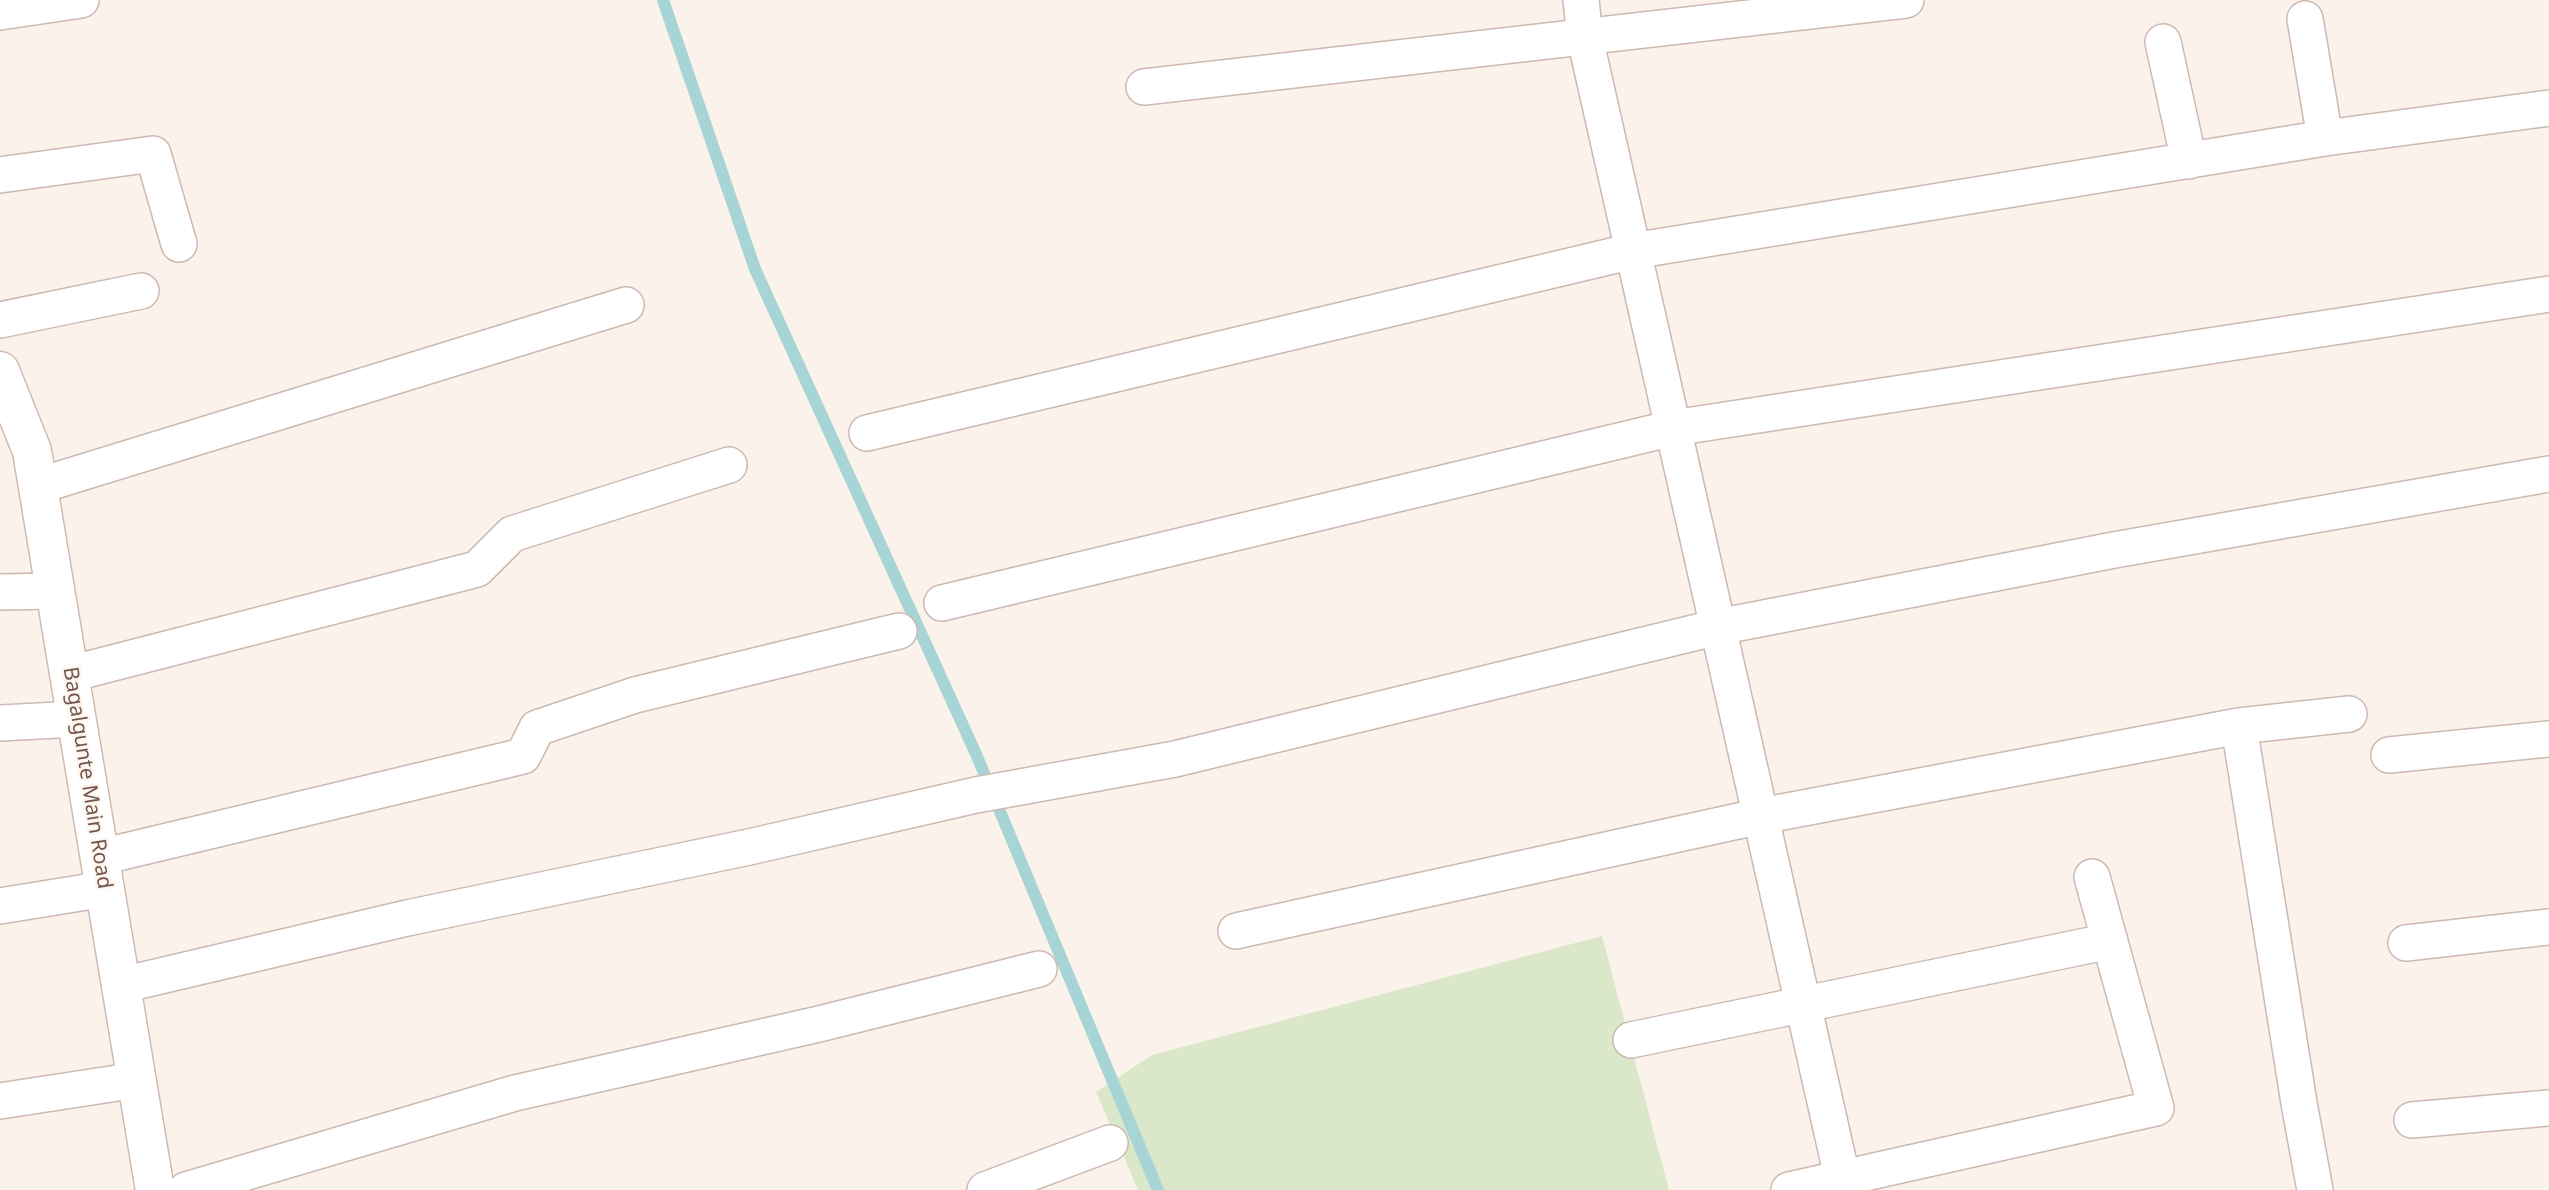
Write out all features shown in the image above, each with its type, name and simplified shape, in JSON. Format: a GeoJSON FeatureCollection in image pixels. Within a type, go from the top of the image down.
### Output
{"type":"FeatureCollection","features":[{"type":"Feature","properties":{"kind":"street"},"geometry":{"type":"LineString","coordinates":[[0,12],[81,0]]}},
{"type":"Feature","properties":{"kind":"street"},"geometry":{"type":"LineString","coordinates":[[1581,0],[1585,38],[1844,1184]]}},
{"type":"Feature","properties":{"kind":"street"},"geometry":{"type":"LineString","coordinates":[[1144,87],[1906,0]]}},
{"type":"Feature","properties":{"kind":"street"},"geometry":{"type":"LineString","coordinates":[[2305,19],[2325,138]]}},
{"type":"Feature","properties":{"kind":"street"},"geometry":{"type":"LineString","coordinates":[[2163,41],[2189,161]]}},
{"type":"Feature","properties":{"kind":"street"},"geometry":{"type":"LineString","coordinates":[[867,433],[1633,251],[2325,138],[2549,108]]}},
{"type":"Feature","properties":{"kind":"street"},"geometry":{"type":"LineString","coordinates":[[0,175],[153,155],[179,244]]}},
{"type":"Feature","properties":{"kind":"street"},"geometry":{"type":"LineString","coordinates":[[0,320],[141,291]]}},
{"type":"Feature","properties":{"kind":"street"},"geometry":{"type":"LineString","coordinates":[[942,603],[1673,428],[2549,293]]}},
{"type":"Feature","properties":{"kind":"street"},"geometry":{"type":"LineString","coordinates":[[38,486],[626,305]]}},
{"type":"Feature","properties":{"kind":"street","name":"Bagalgunte Main Road"},"geometry":{"type":"LineString","coordinates":[[3,388],[32,451],[155,1190]]}},
{"type":"Feature","properties":{"kind":"street"},"geometry":{"type":"LineString","coordinates":[[70,674],[477,569],[512,534],[729,465]]}},
{"type":"Feature","properties":{"kind":"street"},"geometry":{"type":"LineString","coordinates":[[122,985],[407,918],[749,847],[976,796],[1175,759],[1718,627],[2113,550],[2549,474]]}},
{"type":"Feature","properties":{"kind":"street"},"geometry":{"type":"LineString","coordinates":[[0,592],[56,591]]}},
{"type":"Feature","properties":{"kind":"street"},"geometry":{"type":"LineString","coordinates":[[0,906],[103,873],[523,756],[537,727],[623,699],[899,631]]}},
{"type":"Feature","properties":{"kind":"street"},"geometry":{"type":"LineString","coordinates":[[1236,931],[1760,816],[2239,726],[2349,714]]}},
{"type":"Feature","properties":{"kind":"street"},"geometry":{"type":"LineString","coordinates":[[0,723],[77,719]]}},
{"type":"Feature","properties":{"kind":"street"},"geometry":{"type":"LineString","coordinates":[[2239,726],[2315,1190]]}},
{"type":"Feature","properties":{"kind":"street"},"geometry":{"type":"LineString","coordinates":[[2389,755],[2549,739]]}},
{"type":"Feature","properties":{"kind":"street"},"geometry":{"type":"LineString","coordinates":[[1789,1190],[1844,1184],[2156,1108],[2092,877]]}},
{"type":"Feature","properties":{"kind":"street"},"geometry":{"type":"LineString","coordinates":[[2406,943],[2549,927]]}},
{"type":"Feature","properties":{"kind":"street"},"geometry":{"type":"LineString","coordinates":[[1631,1040],[2110,940]]}},
{"type":"Feature","properties":{"kind":"street"},"geometry":{"type":"LineString","coordinates":[[186,1190],[515,1093],[819,1024],[1039,969]]}},
{"type":"Feature","properties":{"kind":"street"},"geometry":{"type":"LineString","coordinates":[[0,1101],[137,1080]]}},
{"type":"Feature","properties":{"kind":"street"},"geometry":{"type":"LineString","coordinates":[[2412,1120],[2549,1108]]}},
{"type":"Feature","properties":{"kind":"street"},"geometry":{"type":"LineString","coordinates":[[985,1190],[1110,1143]]}},
{"type":"Feature","properties":{"kind":"green space"},"geometry":{"type":"Polygon","coordinates":[[[1602,936],[1669,1190],[1138,1190],[1096,1092],[1152,1055],[1602,936]]]}},
{"type":"Feature","properties":{"kind":"waterway"},"geometry":{"type":"LineString","coordinates":[[663,0],[755,269],[976,754],[1158,1190]]}}]}
